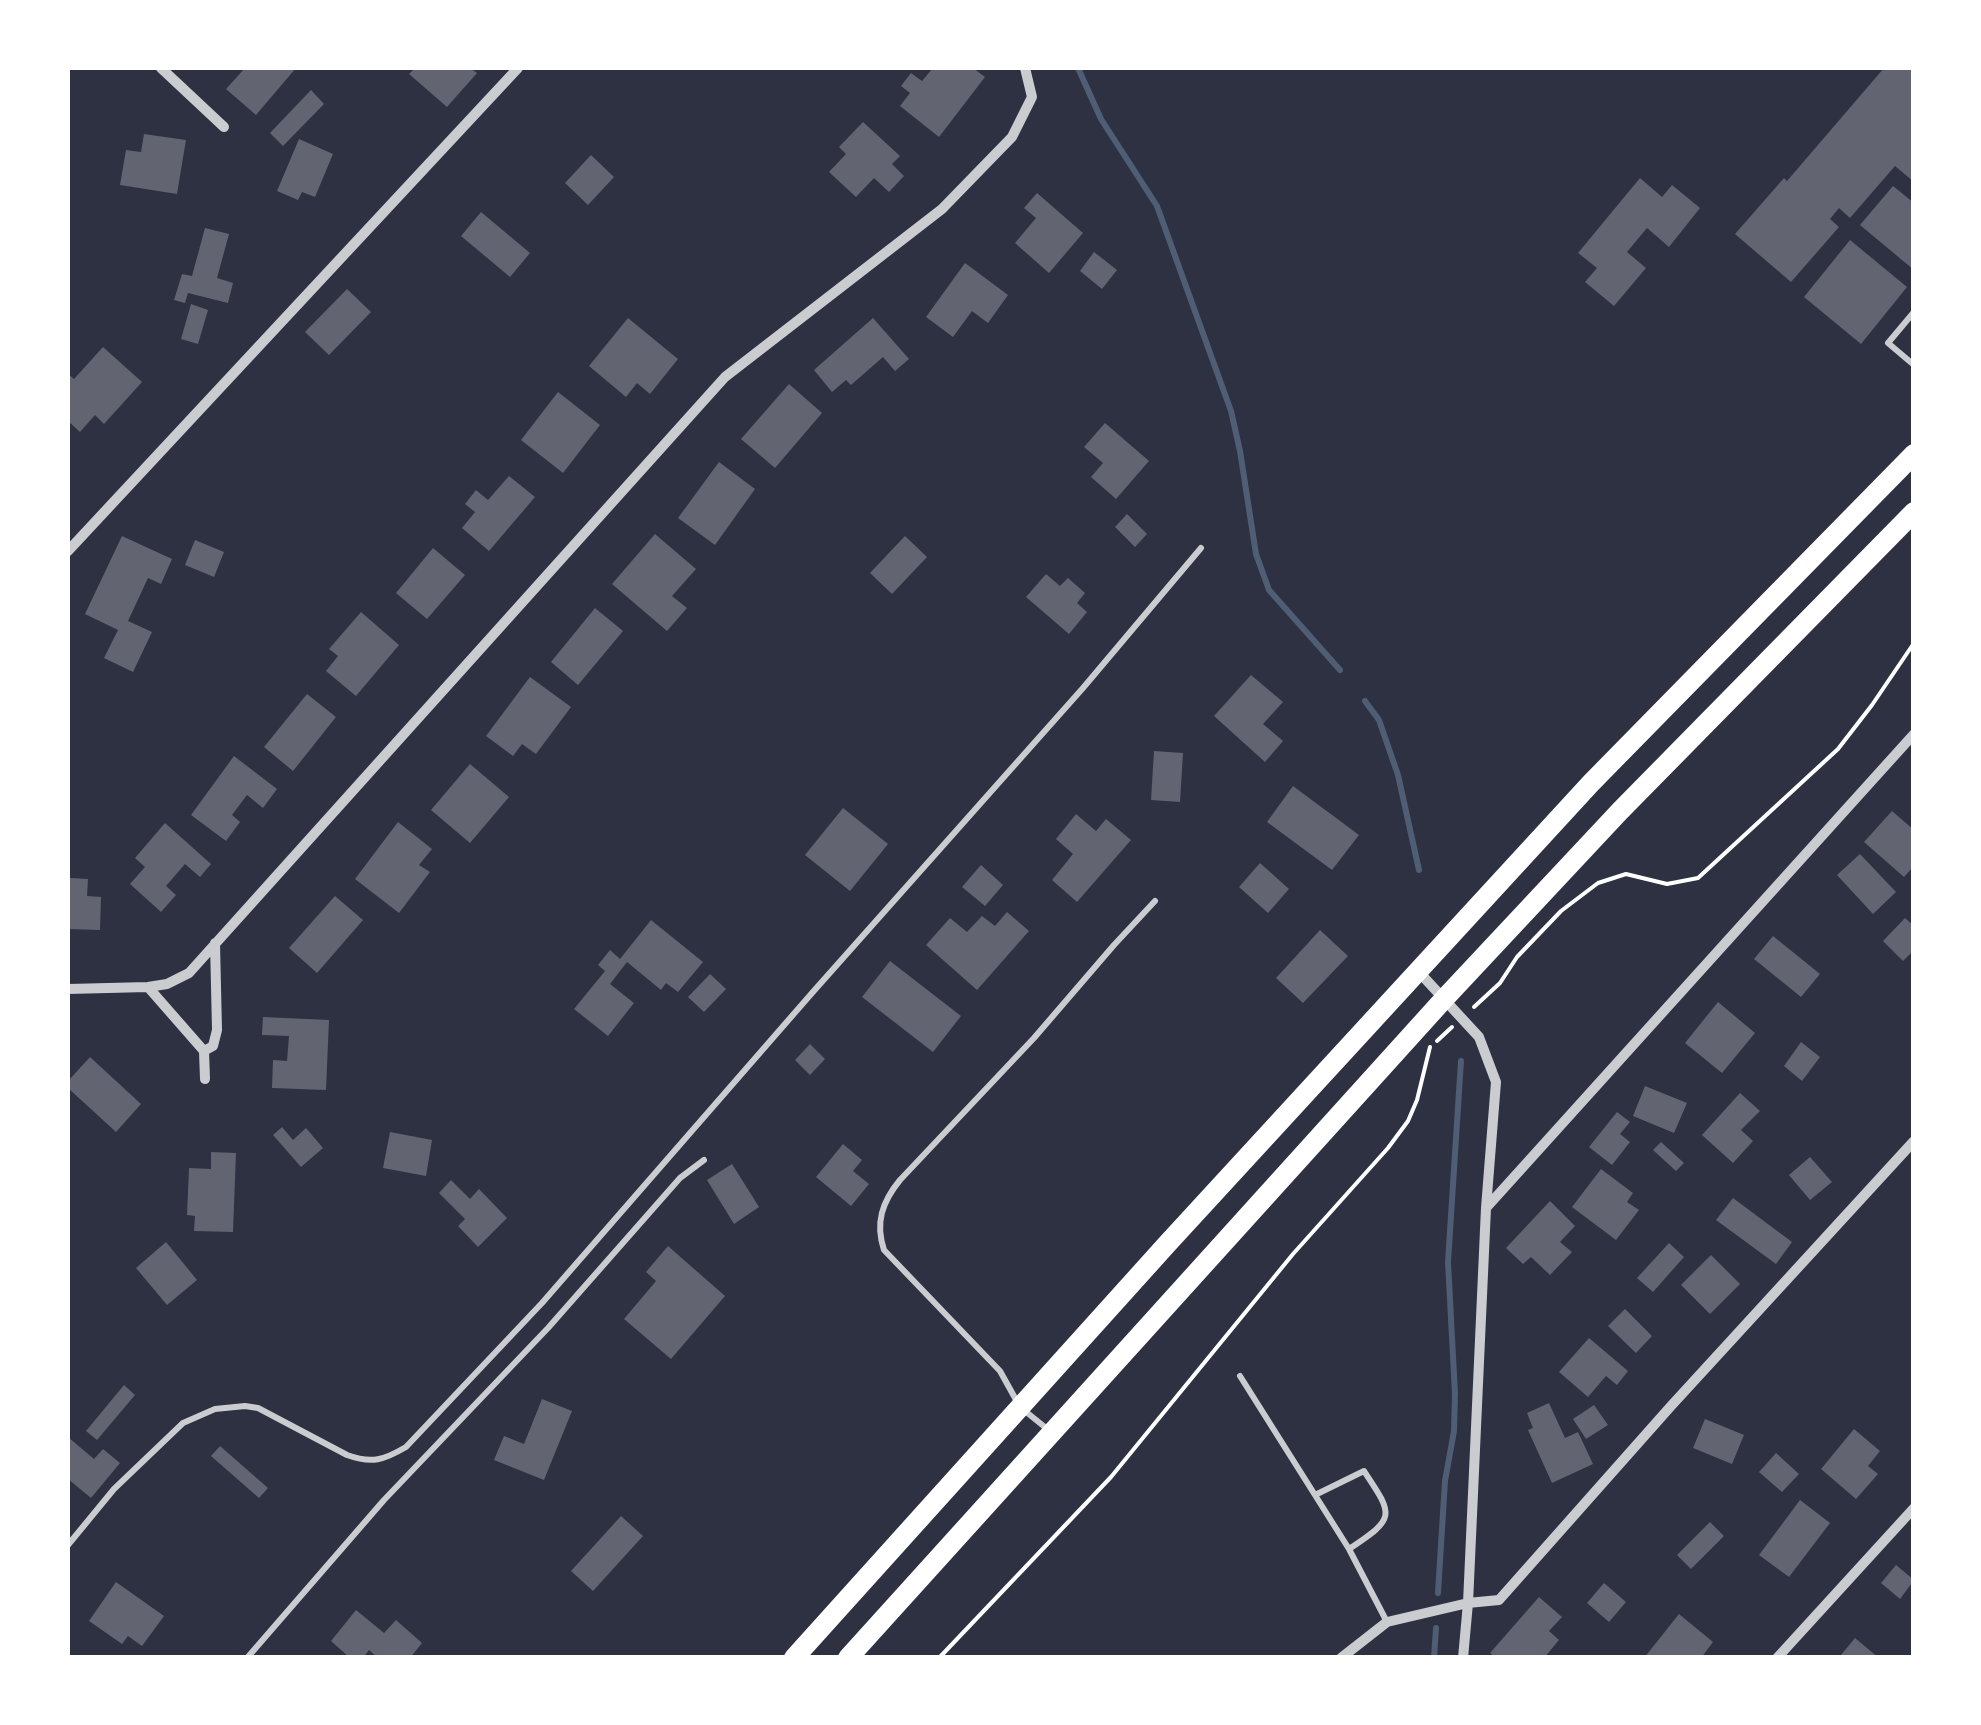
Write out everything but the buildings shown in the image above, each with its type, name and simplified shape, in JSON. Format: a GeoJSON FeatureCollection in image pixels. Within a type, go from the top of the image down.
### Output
{"type":"FeatureCollection","features":[{"type":"Feature","properties":{"kind":"main road"},"geometry":{"type":"LineString","coordinates":[[794,1658],[1591,783],[1914,454]]}},
{"type":"Feature","properties":{"kind":"main road"},"geometry":{"type":"LineString","coordinates":[[848,1658],[1444,998],[1634,796],[1914,512]]}},
{"type":"Feature","properties":{"kind":"street"},"geometry":{"type":"LineString","coordinates":[[161,68],[224,127]]}},
{"type":"Feature","properties":{"kind":"street"},"geometry":{"type":"LineString","coordinates":[[68,551],[518,68]]}},
{"type":"Feature","properties":{"kind":"street"},"geometry":{"type":"LineString","coordinates":[[68,989],[166,984],[189,973],[725,377],[942,209],[1012,136],[1032,97],[1025,68]]}},
{"type":"Feature","properties":{"kind":"street"},"geometry":{"type":"LineString","coordinates":[[1486,1208],[1914,734]]}},
{"type":"Feature","properties":{"kind":"street"},"geometry":{"type":"LineString","coordinates":[[204,1051],[213,1046],[218,1030],[216,942]]}},
{"type":"Feature","properties":{"kind":"street"},"geometry":{"type":"LineString","coordinates":[[1418,972],[1479,1036],[1496,1082],[1463,1658]]}},
{"type":"Feature","properties":{"kind":"street"},"geometry":{"type":"LineString","coordinates":[[148,986],[204,1051],[205,1079]]}},
{"type":"Feature","properties":{"kind":"street"},"geometry":{"type":"LineString","coordinates":[[1342,1656],[1387,1622],[1499,1600],[1670,1406],[1914,1141]]}},
{"type":"Feature","properties":{"kind":"street"},"geometry":{"type":"LineString","coordinates":[[1777,1658],[1914,1508]]}},
{"type":"Feature","properties":{"kind":"lane"},"geometry":{"type":"LineString","coordinates":[[1914,312],[1888,343],[1914,365]]}},
{"type":"Feature","properties":{"kind":"lane"},"geometry":{"type":"LineString","coordinates":[[68,1545],[114,1489],[182,1423],[215,1409],[258,1408],[362,1460],[378,1461],[406,1447],[542,1302],[1072,702],[1201,548]]}},
{"type":"Feature","properties":{"kind":"lane"},"geometry":{"type":"LineString","coordinates":[[1052,1432],[1020,1407],[1000,1371],[884,1250],[878,1233],[887,1196],[900,1180],[1156,901]]}},
{"type":"Feature","properties":{"kind":"lane"},"geometry":{"type":"LineString","coordinates":[[248,1658],[384,1500],[548,1328],[680,1178],[704,1160]]}},
{"type":"Feature","properties":{"kind":"lane"},"geometry":{"type":"LineString","coordinates":[[1240,1376],[1349,1548],[1387,1622]]}},
{"type":"Feature","properties":{"kind":"lane"},"geometry":{"type":"LineString","coordinates":[[1314,1495],[1364,1471],[1386,1506],[1385,1519],[1373,1533],[1349,1548]]}},
{"type":"Feature","properties":{"kind":"path"},"geometry":{"type":"LineString","coordinates":[[939,1658],[1111,1477],[1282,1268],[1388,1148],[1408,1121],[1417,1100],[1430,1046],[1500,983],[1561,911],[1598,882],[1626,874],[1667,884],[1698,878],[1838,748],[1914,643]]}},
{"type":"Feature","properties":{"kind":"waterway"},"geometry":{"type":"LineString","coordinates":[[1078,68],[1101,119],[1157,206],[1231,411],[1256,554],[1269,590],[1340,670]]}},
{"type":"Feature","properties":{"kind":"waterway"},"geometry":{"type":"LineString","coordinates":[[1365,701],[1379,720],[1398,775],[1419,870]]}},
{"type":"Feature","properties":{"kind":"waterway"},"geometry":{"type":"LineString","coordinates":[[1438,1593],[1445,1481],[1454,1431],[1448,1262],[1461,1061]]}},
{"type":"Feature","properties":{"kind":"waterway"},"geometry":{"type":"LineString","coordinates":[[1434,1658],[1436,1628]]}}]}
